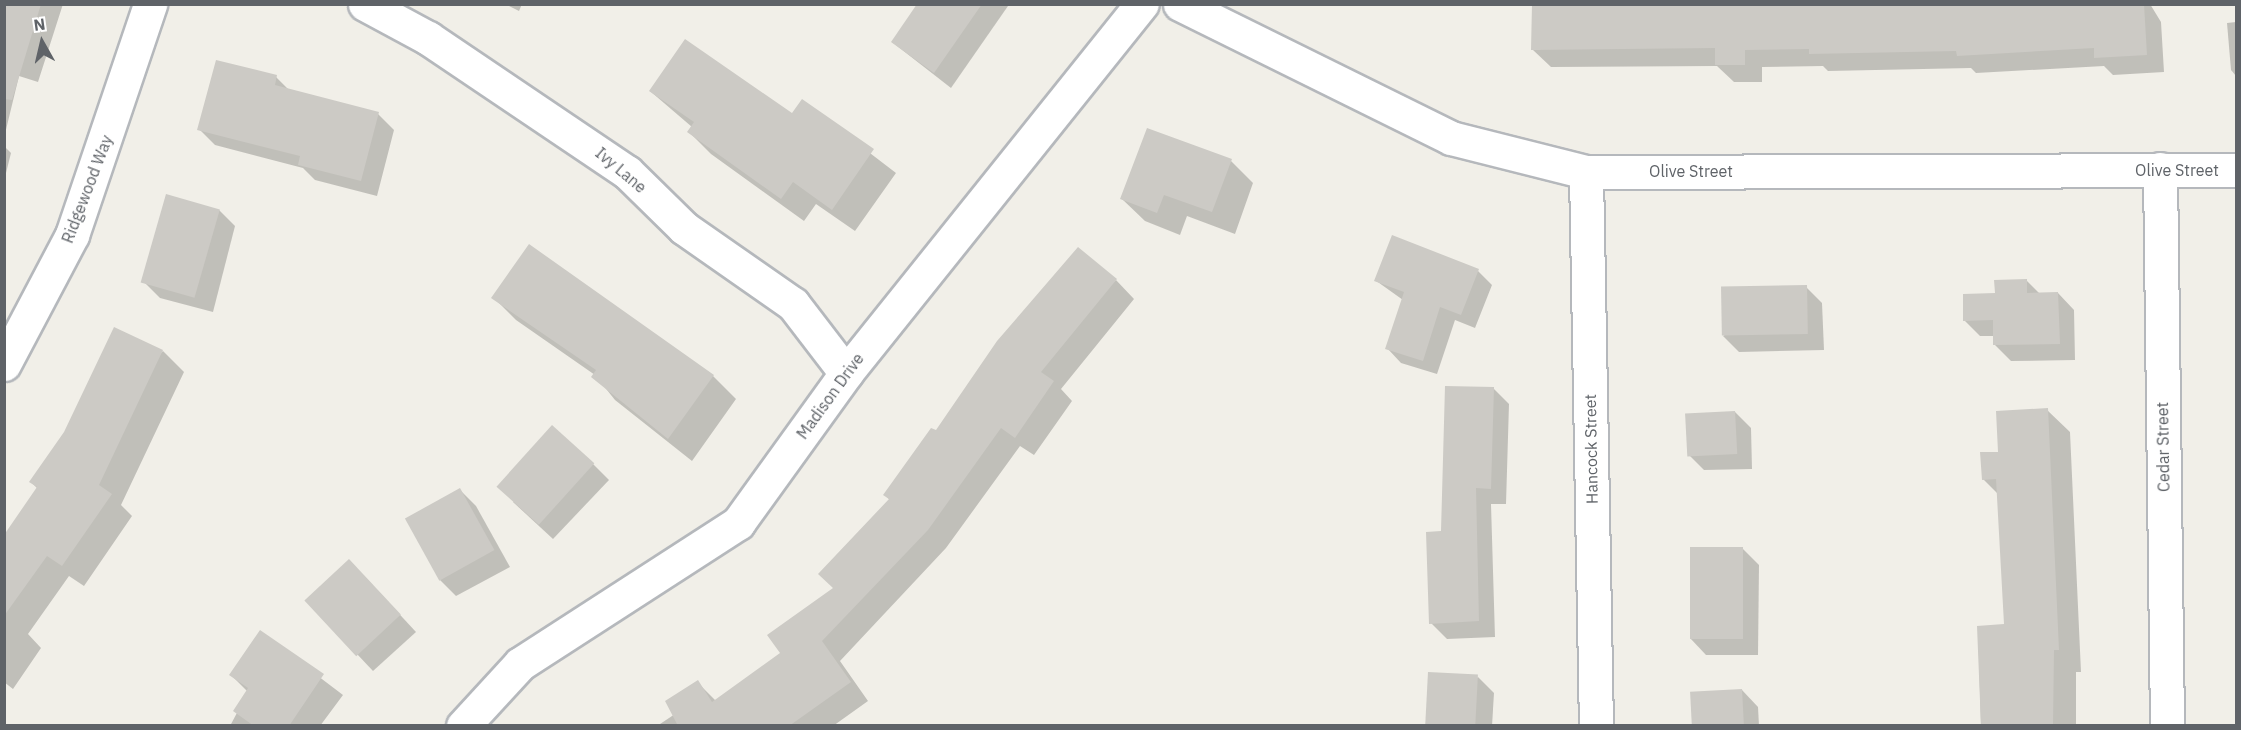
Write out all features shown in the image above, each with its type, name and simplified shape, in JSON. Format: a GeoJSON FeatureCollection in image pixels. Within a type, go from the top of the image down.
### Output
{"type":"FeatureCollection","features":[{"type":"Feature","properties":{"kind":"street","name":"Ridgewood Way"},"geometry":{"type":"LineString","coordinates":[[4,364],[72,235],[150,4]]}},
{"type":"Feature","properties":{"kind":"street","name":"Ivy Lane"},"geometry":{"type":"LineString","coordinates":[[365,4],[448,51],[627,171],[684,228],[793,304],[846,373]]}},
{"type":"Feature","properties":{"kind":"street","name":"Madison Drive"},"geometry":{"type":"LineString","coordinates":[[463,726],[520,664],[738,524],[846,373],[1143,4]]}},
{"type":"Feature","properties":{"kind":"street","name":"Olive Street"},"geometry":{"type":"LineString","coordinates":[[1180,4],[1451,138],[1586,172],[2236,170]]}},
{"type":"Feature","properties":{"kind":"street","name":"Cedar Street"},"geometry":{"type":"LineString","coordinates":[[2160,169],[2167,726]]}},
{"type":"Feature","properties":{"kind":"street","name":"Hancock Street"},"geometry":{"type":"LineString","coordinates":[[1586,172],[1596,726]]}},
{"type":"Feature","properties":{"kind":"building"},"geometry":{"type":"Polygon","coordinates":[[[4,4],[41,4],[12,100],[4,99],[4,4]]]}},
{"type":"Feature","properties":{"kind":"building"},"geometry":{"type":"Polygon","coordinates":[[[917,4],[982,4],[934,73],[891,42],[917,4]]]}},
{"type":"Feature","properties":{"kind":"building"},"geometry":{"type":"Polygon","coordinates":[[[1532,4],[2144,4],[2147,55],[2094,58],[2094,48],[1957,56],[1956,51],[1809,54],[1809,49],[1745,50],[1745,65],[1715,65],[1715,48],[1531,50],[1532,4]]]}},
{"type":"Feature","properties":{"kind":"building"},"geometry":{"type":"Polygon","coordinates":[[[685,39],[792,113],[802,99],[874,149],[832,210],[793,182],[781,199],[687,132],[694,122],[649,91],[685,39]]]}},
{"type":"Feature","properties":{"kind":"building"},"geometry":{"type":"Polygon","coordinates":[[[216,60],[277,75],[275,85],[379,112],[361,181],[298,165],[300,156],[197,130],[216,60]]]}},
{"type":"Feature","properties":{"kind":"building"},"geometry":{"type":"Polygon","coordinates":[[[1147,128],[1232,159],[1212,212],[1164,195],[1157,213],[1120,199],[1147,128]]]}},
{"type":"Feature","properties":{"kind":"building"},"geometry":{"type":"Polygon","coordinates":[[[166,194],[220,209],[194,298],[141,282],[166,194]]]}},
{"type":"Feature","properties":{"kind":"building"},"geometry":{"type":"Polygon","coordinates":[[[1392,235],[1479,269],[1461,315],[1440,307],[1423,361],[1385,349],[1404,292],[1374,281],[1392,235]]]}},
{"type":"Feature","properties":{"kind":"building"},"geometry":{"type":"Polygon","coordinates":[[[529,244],[714,375],[668,439],[591,377],[596,370],[491,298],[529,244]]]}},
{"type":"Feature","properties":{"kind":"building"},"geometry":{"type":"Polygon","coordinates":[[[1078,247],[1117,279],[1041,372],[1054,381],[1015,438],[1001,428],[928,530],[822,641],[851,682],[789,726],[678,726],[665,701],[698,680],[712,702],[780,653],[767,635],[833,588],[818,574],[889,499],[883,495],[931,428],[936,430],[997,341],[1078,247]]]}},
{"type":"Feature","properties":{"kind":"building"},"geometry":{"type":"Polygon","coordinates":[[[2027,279],[2027,293],[2058,292],[2060,344],[1993,345],[1993,320],[1963,321],[1963,294],[1995,293],[1994,280],[2027,279]]]}},
{"type":"Feature","properties":{"kind":"building"},"geometry":{"type":"Polygon","coordinates":[[[1807,285],[1808,334],[1722,335],[1721,287],[1807,285]]]}},
{"type":"Feature","properties":{"kind":"building"},"geometry":{"type":"Polygon","coordinates":[[[114,327],[163,350],[99,485],[112,494],[62,566],[47,556],[4,616],[4,535],[37,487],[29,482],[64,432],[114,327]]]}},
{"type":"Feature","properties":{"kind":"building"},"geometry":{"type":"Polygon","coordinates":[[[1445,386],[1494,387],[1491,489],[1476,488],[1479,621],[1429,624],[1426,532],[1441,531],[1445,386]]]}},
{"type":"Feature","properties":{"kind":"building"},"geometry":{"type":"Polygon","coordinates":[[[2048,408],[2059,650],[2054,650],[2053,726],[1981,726],[1977,626],[2004,624],[1996,479],[1982,480],[1980,452],[1998,452],[1996,411],[2048,408]]]}},
{"type":"Feature","properties":{"kind":"building"},"geometry":{"type":"Polygon","coordinates":[[[1735,411],[1737,454],[1687,457],[1685,414],[1735,411]]]}},
{"type":"Feature","properties":{"kind":"building"},"geometry":{"type":"Polygon","coordinates":[[[552,425],[594,463],[539,525],[496,487],[552,425]]]}},
{"type":"Feature","properties":{"kind":"building"},"geometry":{"type":"Polygon","coordinates":[[[460,488],[494,550],[439,581],[405,519],[460,488]]]}},
{"type":"Feature","properties":{"kind":"building"},"geometry":{"type":"Polygon","coordinates":[[[1690,547],[1743,547],[1743,639],[1690,639],[1690,547]]]}},
{"type":"Feature","properties":{"kind":"building"},"geometry":{"type":"Polygon","coordinates":[[[349,559],[401,615],[356,656],[304,601],[349,559]]]}},
{"type":"Feature","properties":{"kind":"building"},"geometry":{"type":"Polygon","coordinates":[[[260,630],[324,674],[289,726],[254,726],[233,711],[248,688],[229,675],[260,630]]]}},
{"type":"Feature","properties":{"kind":"building"},"geometry":{"type":"Polygon","coordinates":[[[1428,672],[1478,675],[1475,726],[1425,726],[1428,672]]]}},
{"type":"Feature","properties":{"kind":"building"},"geometry":{"type":"Polygon","coordinates":[[[1742,689],[1744,726],[1692,726],[1690,692],[1742,689]]]}}]}
